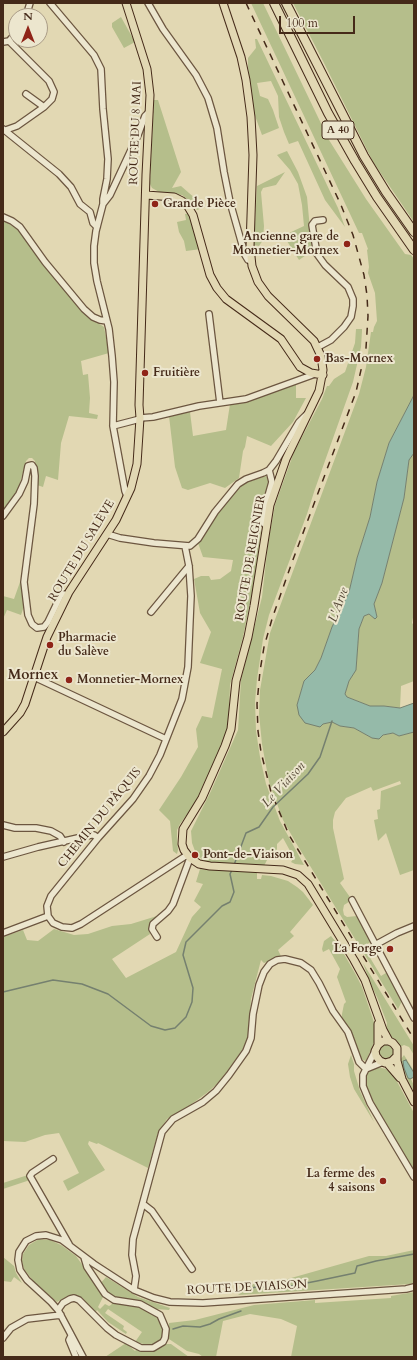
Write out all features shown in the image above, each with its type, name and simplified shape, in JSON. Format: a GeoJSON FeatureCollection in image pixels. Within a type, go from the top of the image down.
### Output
{"type":"FeatureCollection","features":[{"type":"Feature","properties":{"kind":"highway","name":"A 40"},"geometry":{"type":"LineString","coordinates":[[274,3],[328,113],[351,155],[377,197],[414,250]]}},
{"type":"Feature","properties":{"kind":"highway","name":"A 40"},"geometry":{"type":"LineString","coordinates":[[286,3],[364,156],[386,192],[414,232]]}},
{"type":"Feature","properties":{"kind":"main road","name":"ROUTE DU 8 MAI"},"geometry":{"type":"LineString","coordinates":[[126,3],[149,77],[150,94],[146,195]]}},
{"type":"Feature","properties":{"kind":"main road","name":"ROUTE DE REIGNIER"},"geometry":{"type":"LineString","coordinates":[[188,856],[182,844],[183,830],[200,804],[231,729],[235,689],[254,606],[270,505],[292,447],[319,390],[323,375],[322,361],[318,347],[308,334],[278,306],[263,289],[255,275],[251,261],[250,239],[253,156],[251,117],[241,57],[223,3]]}},
{"type":"Feature","properties":{"kind":"main road","name":"ROUTE DU SALÈVE"},"geometry":{"type":"LineString","coordinates":[[3,732],[26,704],[46,640],[67,595],[116,520],[127,496],[137,464],[140,419],[144,402],[141,362],[146,195]]}},
{"type":"Feature","properties":{"kind":"main road"},"geometry":{"type":"LineString","coordinates":[[146,195],[174,197],[190,207],[196,222],[207,266],[217,288],[232,305],[281,339],[300,367],[308,372],[323,375]]}},
{"type":"Feature","properties":{"kind":"main road"},"geometry":{"type":"LineString","coordinates":[[188,856],[196,863],[210,866],[283,870],[294,873],[308,884],[357,965],[369,990],[377,1017],[389,1041]]}},
{"type":"Feature","properties":{"kind":"main road"},"geometry":{"type":"LineString","coordinates":[[377,1017],[379,1036],[377,1048],[378,1060],[385,1062],[392,1061],[396,1056]]}},
{"type":"Feature","properties":{"kind":"main road"},"geometry":{"type":"LineString","coordinates":[[377,1048],[383,1041],[394,1043],[397,1048],[396,1056],[402,1079],[414,1102]]}},
{"type":"Feature","properties":{"kind":"main road"},"geometry":{"type":"LineString","coordinates":[[385,1062],[402,1079]]}},
{"type":"Feature","properties":{"kind":"street"},"geometry":{"type":"LineString","coordinates":[[50,3],[94,55],[102,69],[103,108],[108,160],[103,204],[94,246],[94,263],[99,291],[107,321],[114,374],[114,426],[127,496]]}},
{"type":"Feature","properties":{"kind":"street"},"geometry":{"type":"LineString","coordinates":[[148,3],[167,35],[196,75],[208,98],[217,128],[225,182],[244,255],[246,259],[251,261]]}},
{"type":"Feature","properties":{"kind":"street"},"geometry":{"type":"LineString","coordinates":[[4,130],[17,126],[44,107],[53,97],[54,90],[52,85],[6,41]]}},
{"type":"Feature","properties":{"kind":"street"},"geometry":{"type":"LineString","coordinates":[[26,94],[44,107]]}},
{"type":"Feature","properties":{"kind":"street"},"geometry":{"type":"LineString","coordinates":[[103,204],[110,195],[146,115],[149,112]]}},
{"type":"Feature","properties":{"kind":"street"},"geometry":{"type":"LineString","coordinates":[[4,130],[52,167],[71,187],[80,204],[89,210],[93,225],[97,227]]}},
{"type":"Feature","properties":{"kind":"street"},"geometry":{"type":"LineString","coordinates":[[3,217],[20,227],[44,262],[84,309],[93,317],[107,321]]}},
{"type":"Feature","properties":{"kind":"street"},"geometry":{"type":"LineString","coordinates":[[318,347],[331,340],[344,327],[351,317],[353,306],[353,299],[348,287],[338,276],[324,265],[317,254],[312,225],[315,221],[323,220]]}},
{"type":"Feature","properties":{"kind":"street"},"geometry":{"type":"LineString","coordinates":[[209,314],[220,403]]}},
{"type":"Feature","properties":{"kind":"street"},"geometry":{"type":"LineString","coordinates":[[114,426],[199,406],[246,399],[315,374]]}},
{"type":"Feature","properties":{"kind":"street"},"geometry":{"type":"LineString","coordinates":[[107,534],[120,538],[190,546],[198,539],[215,512],[238,484],[246,479],[269,470],[300,422],[309,412]]}},
{"type":"Feature","properties":{"kind":"street"},"geometry":{"type":"LineString","coordinates":[[3,516],[19,494],[25,481],[28,466],[32,465],[35,476],[34,504],[24,582],[28,615],[32,624],[37,628],[44,627],[61,595],[67,595]]}},
{"type":"Feature","properties":{"kind":"street"},"geometry":{"type":"LineString","coordinates":[[266,526],[262,521],[272,482],[269,470]]}},
{"type":"Feature","properties":{"kind":"street","name":"CHEMIN DU PÂQUIS"},"geometry":{"type":"LineString","coordinates":[[48,916],[47,906],[51,896],[141,788],[154,768],[182,699],[186,680],[191,596],[189,566],[185,546]]}},
{"type":"Feature","properties":{"kind":"street"},"geometry":{"type":"LineString","coordinates":[[151,612],[189,566]]}},
{"type":"Feature","properties":{"kind":"street"},"geometry":{"type":"LineString","coordinates":[[34,677],[166,740]]}},
{"type":"Feature","properties":{"kind":"street"},"geometry":{"type":"LineString","coordinates":[[3,825],[15,828],[36,828],[51,831],[60,836],[64,842]]}},
{"type":"Feature","properties":{"kind":"street"},"geometry":{"type":"LineString","coordinates":[[3,857],[38,847],[91,835],[98,838]]}},
{"type":"Feature","properties":{"kind":"street"},"geometry":{"type":"LineString","coordinates":[[3,933],[48,916],[53,923],[62,927],[72,928],[81,924],[188,856]]}},
{"type":"Feature","properties":{"kind":"street"},"geometry":{"type":"LineString","coordinates":[[157,937],[152,929],[153,924],[168,911],[173,904],[188,856]]}},
{"type":"Feature","properties":{"kind":"street"},"geometry":{"type":"LineString","coordinates":[[352,900],[414,1018]]}},
{"type":"Feature","properties":{"kind":"street"},"geometry":{"type":"LineString","coordinates":[[375,945],[414,926]]}},
{"type":"Feature","properties":{"kind":"street"},"geometry":{"type":"LineString","coordinates":[[134,1290],[136,1276],[132,1246],[159,1141],[165,1127],[177,1116],[203,1102],[216,1091],[229,1076],[246,1051],[251,1038],[253,1014],[260,981],[266,969],[274,962],[284,959],[296,961],[305,965],[311,970],[333,1011],[348,1032],[359,1062],[366,1069]]}},
{"type":"Feature","properties":{"kind":"street"},"geometry":{"type":"LineString","coordinates":[[377,1048],[362,1078],[364,1091],[414,1177]]}},
{"type":"Feature","properties":{"kind":"street"},"geometry":{"type":"LineString","coordinates":[[366,1069],[385,1062]]}},
{"type":"Feature","properties":{"kind":"street"},"geometry":{"type":"LineString","coordinates":[[54,1159],[32,1173],[30,1176],[71,1247]]}},
{"type":"Feature","properties":{"kind":"street"},"geometry":{"type":"LineString","coordinates":[[143,1204],[152,1211],[192,1269]]}},
{"type":"Feature","properties":{"kind":"street","name":"ROUTE DE VIAISON"},"geometry":{"type":"LineString","coordinates":[[83,1357],[59,1312],[51,1302],[22,1275],[18,1265],[18,1255],[28,1239],[42,1234],[62,1240],[84,1257],[134,1290],[163,1300],[193,1303],[406,1289],[414,1287]]}},
{"type":"Feature","properties":{"kind":"street"},"geometry":{"type":"LineString","coordinates":[[3,1338],[9,1330],[21,1322],[30,1318],[49,1317],[59,1312],[62,1303],[74,1298],[79,1300],[107,1328],[141,1348],[153,1348],[163,1342],[166,1329],[160,1315],[140,1304],[114,1300],[105,1294],[87,1267],[84,1257]]}},
{"type":"Feature","properties":{"kind":"street"},"geometry":{"type":"LineString","coordinates":[[71,1336],[69,1340],[76,1357]]}},
{"type":"Feature","properties":{"kind":"shaded area"},"geometry":{"type":"Polygon","coordinates":[[[251,3],[263,3],[329,140],[366,199],[405,254],[411,255],[414,259],[414,395],[389,443],[377,482],[370,517],[357,558],[349,592],[332,627],[315,670],[304,681],[297,705],[323,724],[332,722],[340,726],[354,728],[372,738],[393,733],[399,736],[414,732],[414,870],[400,875],[386,833],[378,841],[374,820],[378,819],[377,810],[380,809],[381,791],[401,784],[400,781],[373,791],[371,787],[346,798],[335,812],[333,820],[333,828],[344,879],[340,883],[352,900],[344,905],[344,915],[347,917],[357,916],[361,924],[363,922],[373,941],[363,946],[381,976],[389,971],[402,996],[398,1009],[283,820],[269,782],[262,744],[259,714],[260,690],[270,633],[359,394],[366,367],[371,332],[373,332],[377,321],[375,293],[368,273],[368,249],[362,233],[359,233],[251,3]]]}},
{"type":"Feature","properties":{"kind":"shaded area"},"geometry":{"type":"Polygon","coordinates":[[[293,3],[414,3],[414,222],[373,162],[293,3]]]}},
{"type":"Feature","properties":{"kind":"shaded area"},"geometry":{"type":"Polygon","coordinates":[[[121,17],[135,42],[124,48],[112,27],[112,23],[121,17]]]}},
{"type":"Feature","properties":{"kind":"shaded area"},"geometry":{"type":"Polygon","coordinates":[[[255,39],[257,39],[338,208],[345,227],[325,200],[298,141],[289,144],[279,117],[278,96],[271,81],[257,83],[260,96],[268,99],[279,128],[262,135],[254,113],[248,67],[248,58],[256,48],[255,39]]]}},
{"type":"Feature","properties":{"kind":"shaded area"},"geometry":{"type":"Polygon","coordinates":[[[154,100],[158,100],[181,172],[172,188],[181,186],[205,207],[197,210],[191,202],[182,195],[161,193],[152,188],[150,184],[154,100]]]}},
{"type":"Feature","properties":{"kind":"shaded area"},"geometry":{"type":"Polygon","coordinates":[[[287,151],[298,172],[307,197],[312,251],[299,260],[287,241],[289,233],[304,226],[298,184],[290,170],[277,155],[287,151]]]}},
{"type":"Feature","properties":{"kind":"shaded area"},"geometry":{"type":"Polygon","coordinates":[[[285,172],[276,185],[263,188],[261,192],[264,226],[263,240],[259,246],[254,245],[257,186],[285,172]]]}},
{"type":"Feature","properties":{"kind":"shaded area"},"geometry":{"type":"Polygon","coordinates":[[[191,213],[201,249],[186,251],[177,222],[186,220],[185,214],[191,213]]]}},
{"type":"Feature","properties":{"kind":"shaded area"},"geometry":{"type":"Polygon","coordinates":[[[3,220],[18,230],[53,277],[83,313],[104,327],[109,353],[81,361],[83,375],[88,374],[90,398],[89,413],[98,415],[97,419],[69,416],[61,443],[58,480],[46,476],[43,487],[37,485],[35,461],[32,458],[29,458],[26,461],[18,490],[3,511],[3,220]]]}},
{"type":"Feature","properties":{"kind":"shaded area"},"geometry":{"type":"Polygon","coordinates":[[[356,329],[362,329],[362,331],[361,347],[353,382],[307,514],[269,615],[263,639],[257,679],[255,702],[256,731],[266,784],[280,821],[304,865],[291,862],[294,858],[283,838],[277,844],[275,853],[270,854],[264,866],[208,863],[202,860],[195,851],[192,843],[191,831],[211,791],[238,730],[241,680],[262,597],[268,544],[275,505],[294,452],[322,399],[327,386],[329,386],[334,379],[345,372],[355,343],[356,329]]]}},
{"type":"Feature","properties":{"kind":"shaded area"},"geometry":{"type":"Polygon","coordinates":[[[296,383],[296,398],[306,398],[293,422],[271,446],[247,436],[239,478],[225,488],[210,483],[188,490],[182,488],[175,467],[169,416],[190,412],[193,436],[226,430],[230,404],[248,401],[296,383]]]}},
{"type":"Feature","properties":{"kind":"shaded area"},"geometry":{"type":"Polygon","coordinates":[[[414,395],[414,453],[409,460],[404,498],[382,583],[374,604],[377,617],[375,619],[369,614],[364,616],[359,629],[356,670],[349,681],[345,694],[347,697],[370,706],[400,708],[414,703],[414,732],[399,736],[393,733],[383,735],[379,739],[372,738],[354,728],[340,726],[332,722],[323,724],[320,727],[305,723],[299,715],[297,705],[304,681],[315,670],[332,627],[349,592],[357,558],[370,517],[377,482],[389,443],[414,395]]]}},
{"type":"Feature","properties":{"kind":"shaded area"},"geometry":{"type":"Polygon","coordinates":[[[414,453],[414,612],[412,623],[414,625],[414,681],[401,686],[400,708],[370,706],[347,697],[345,694],[349,681],[356,669],[359,629],[364,616],[369,614],[375,619],[377,617],[374,604],[382,583],[404,498],[409,460],[414,453]]]}},
{"type":"Feature","properties":{"kind":"shaded area"},"geometry":{"type":"Polygon","coordinates":[[[266,476],[269,481],[259,522],[261,530],[254,583],[243,637],[230,685],[228,727],[194,805],[177,830],[177,854],[173,851],[170,821],[159,810],[181,777],[198,747],[196,729],[202,716],[212,718],[222,669],[200,663],[211,632],[200,613],[194,579],[201,576],[209,576],[211,580],[220,579],[231,571],[233,560],[203,557],[198,543],[225,503],[242,484],[266,476]]]}},
{"type":"Feature","properties":{"kind":"shaded area"},"geometry":{"type":"Polygon","coordinates":[[[20,582],[22,583],[24,606],[21,615],[7,610],[3,619],[3,596],[14,599],[20,582]]]}},
{"type":"Feature","properties":{"kind":"shaded area"},"geometry":{"type":"Polygon","coordinates":[[[200,869],[257,872],[257,879],[261,879],[262,875],[288,881],[303,892],[313,905],[290,932],[294,936],[278,950],[281,956],[264,963],[261,960],[251,999],[249,1034],[243,1049],[220,1081],[189,1106],[167,1119],[158,1133],[148,1168],[98,1143],[89,1141],[88,1144],[105,1170],[68,1191],[63,1181],[79,1173],[59,1133],[45,1135],[25,1142],[3,1141],[3,937],[23,930],[27,940],[38,941],[54,929],[74,935],[88,934],[112,926],[131,924],[157,916],[150,922],[150,934],[112,959],[126,978],[176,952],[192,917],[201,907],[194,901],[203,884],[196,882],[200,869]]]}},
{"type":"Feature","properties":{"kind":"shaded area"},"geometry":{"type":"Polygon","coordinates":[[[331,936],[340,947],[362,987],[375,1025],[375,1040],[366,1061],[361,1059],[350,1029],[342,1018],[344,1004],[346,1002],[337,977],[340,969],[329,949],[323,952],[322,949],[324,941],[331,936]]]}},
{"type":"Feature","properties":{"kind":"shaded area"},"geometry":{"type":"Polygon","coordinates":[[[363,963],[414,1046],[414,1055],[409,1047],[404,1045],[400,1047],[396,1040],[391,1037],[386,1030],[387,1023],[363,963]]]}},
{"type":"Feature","properties":{"kind":"shaded area"},"geometry":{"type":"Polygon","coordinates":[[[387,1044],[394,1049],[395,1052],[390,1059],[387,1060],[380,1055],[379,1052],[384,1045],[387,1044]]]}},
{"type":"Feature","properties":{"kind":"shaded area"},"geometry":{"type":"Polygon","coordinates":[[[351,1055],[360,1091],[374,1122],[354,1089],[348,1064],[351,1055]]]}},
{"type":"Feature","properties":{"kind":"shaded area"},"geometry":{"type":"Polygon","coordinates":[[[404,1055],[414,1071],[414,1077],[411,1079],[414,1086],[414,1092],[402,1066],[401,1059],[404,1055]]]}},
{"type":"Feature","properties":{"kind":"shaded area"},"geometry":{"type":"Polygon","coordinates":[[[406,1060],[414,1073],[414,1077],[410,1079],[408,1078],[404,1068],[403,1061],[406,1060]]]}},
{"type":"Feature","properties":{"kind":"shaded area"},"geometry":{"type":"Polygon","coordinates":[[[377,1067],[386,1069],[394,1076],[414,1113],[414,1172],[366,1090],[365,1076],[377,1067]]]}},
{"type":"Feature","properties":{"kind":"shaded area"},"geometry":{"type":"Polygon","coordinates":[[[28,1175],[30,1180],[3,1189],[3,1183],[28,1175]]]}},
{"type":"Feature","properties":{"kind":"shaded area"},"geometry":{"type":"Polygon","coordinates":[[[39,1239],[50,1240],[61,1245],[76,1256],[104,1295],[98,1307],[100,1309],[105,1304],[109,1306],[113,1302],[130,1304],[143,1308],[158,1316],[163,1329],[163,1337],[160,1342],[153,1345],[148,1345],[135,1342],[142,1332],[108,1309],[105,1313],[124,1326],[123,1329],[127,1332],[126,1334],[108,1322],[97,1310],[95,1313],[82,1298],[78,1296],[70,1295],[57,1302],[34,1282],[24,1269],[22,1261],[23,1254],[29,1245],[39,1239]]]}},
{"type":"Feature","properties":{"kind":"shaded area"},"geometry":{"type":"Polygon","coordinates":[[[414,1250],[414,1283],[238,1295],[247,1287],[255,1283],[277,1282],[369,1256],[386,1256],[414,1250]]]}},
{"type":"Feature","properties":{"kind":"shaded area"},"geometry":{"type":"Polygon","coordinates":[[[3,1257],[14,1266],[22,1283],[14,1277],[11,1282],[3,1281],[3,1257]]]}},
{"type":"Feature","properties":{"kind":"shaded area"},"geometry":{"type":"Polygon","coordinates":[[[106,1277],[138,1297],[170,1308],[169,1310],[156,1309],[142,1303],[115,1298],[106,1293],[100,1284],[106,1277]]]}},
{"type":"Feature","properties":{"kind":"shaded area"},"geometry":{"type":"Polygon","coordinates":[[[414,1292],[414,1357],[291,1357],[297,1326],[281,1319],[250,1314],[223,1321],[216,1357],[203,1357],[199,1354],[187,1351],[169,1339],[169,1323],[195,1320],[254,1305],[315,1300],[315,1303],[391,1298],[391,1296],[414,1292]]]}},
{"type":"Feature","properties":{"kind":"shaded area"},"geometry":{"type":"Polygon","coordinates":[[[126,1343],[135,1351],[137,1349],[148,1351],[156,1350],[166,1344],[171,1344],[189,1357],[105,1357],[126,1343]]]}},
{"type":"Feature","properties":{"kind":"waterway","name":"Le Viaison"},"geometry":{"type":"LineString","coordinates":[[234,865],[246,833],[259,827],[273,807],[308,774],[320,757],[332,721]]}},
{"type":"Feature","properties":{"kind":"waterway","name":"Le Viaison"},"geometry":{"type":"LineString","coordinates":[[3,992],[53,980],[82,984],[108,994],[151,1026],[165,1030],[175,1028],[186,1017],[192,1002],[193,988],[183,955],[186,942],[222,906],[230,902],[234,892],[230,874],[232,870]]}},
{"type":"Feature","properties":{"kind":"waterway"},"geometry":{"type":"LineString","coordinates":[[249,1289],[259,1286],[276,1289],[355,1273],[357,1266],[414,1254]]}},
{"type":"Feature","properties":{"kind":"waterway"},"geometry":{"type":"LineString","coordinates":[[173,1329],[183,1326],[200,1327],[241,1311]]}},
{"type":"Feature","properties":{"kind":"railway"},"geometry":{"type":"LineString","coordinates":[[246,3],[341,205],[353,235],[364,275],[368,316],[366,348],[356,392],[291,565],[264,647],[257,704],[258,731],[261,752],[271,792],[289,835],[414,1039]]}},
{"type":"Feature","properties":{"kind":"place","name":"Grande Pièce"},"geometry":{"type":"Point","coordinates":[155,204]}},
{"type":"Feature","properties":{"kind":"place","name":"Ancienne gare de Monnetier-Mornex"},"geometry":{"type":"Point","coordinates":[347,244]}},
{"type":"Feature","properties":{"kind":"place","name":"Bas-Mornex"},"geometry":{"type":"Point","coordinates":[317,359]}},
{"type":"Feature","properties":{"kind":"place","name":"Fruitière"},"geometry":{"type":"Point","coordinates":[145,373]}},
{"type":"Feature","properties":{"kind":"place","name":"Pharmacie du Salève"},"geometry":{"type":"Point","coordinates":[50,645]}},
{"type":"Feature","properties":{"kind":"place","name":"Monnetier-Mornex"},"geometry":{"type":"Point","coordinates":[69,680]}},
{"type":"Feature","properties":{"kind":"place","name":"Pont-de-Viaison"},"geometry":{"type":"Point","coordinates":[195,855]}},
{"type":"Feature","properties":{"kind":"place","name":"La Forge"},"geometry":{"type":"Point","coordinates":[390,949]}},
{"type":"Feature","properties":{"kind":"place","name":"La ferme des 4 saisons"},"geometry":{"type":"Point","coordinates":[383,1181]}},
{"type":"Feature","properties":{"kind":"district","name":"Mornex"},"geometry":{"type":"Point","coordinates":[33,676]}},
{"type":"Feature","properties":{"kind":"water label","name":"L'Arve"},"geometry":{"type":"Point","coordinates":[339,605]}}]}
